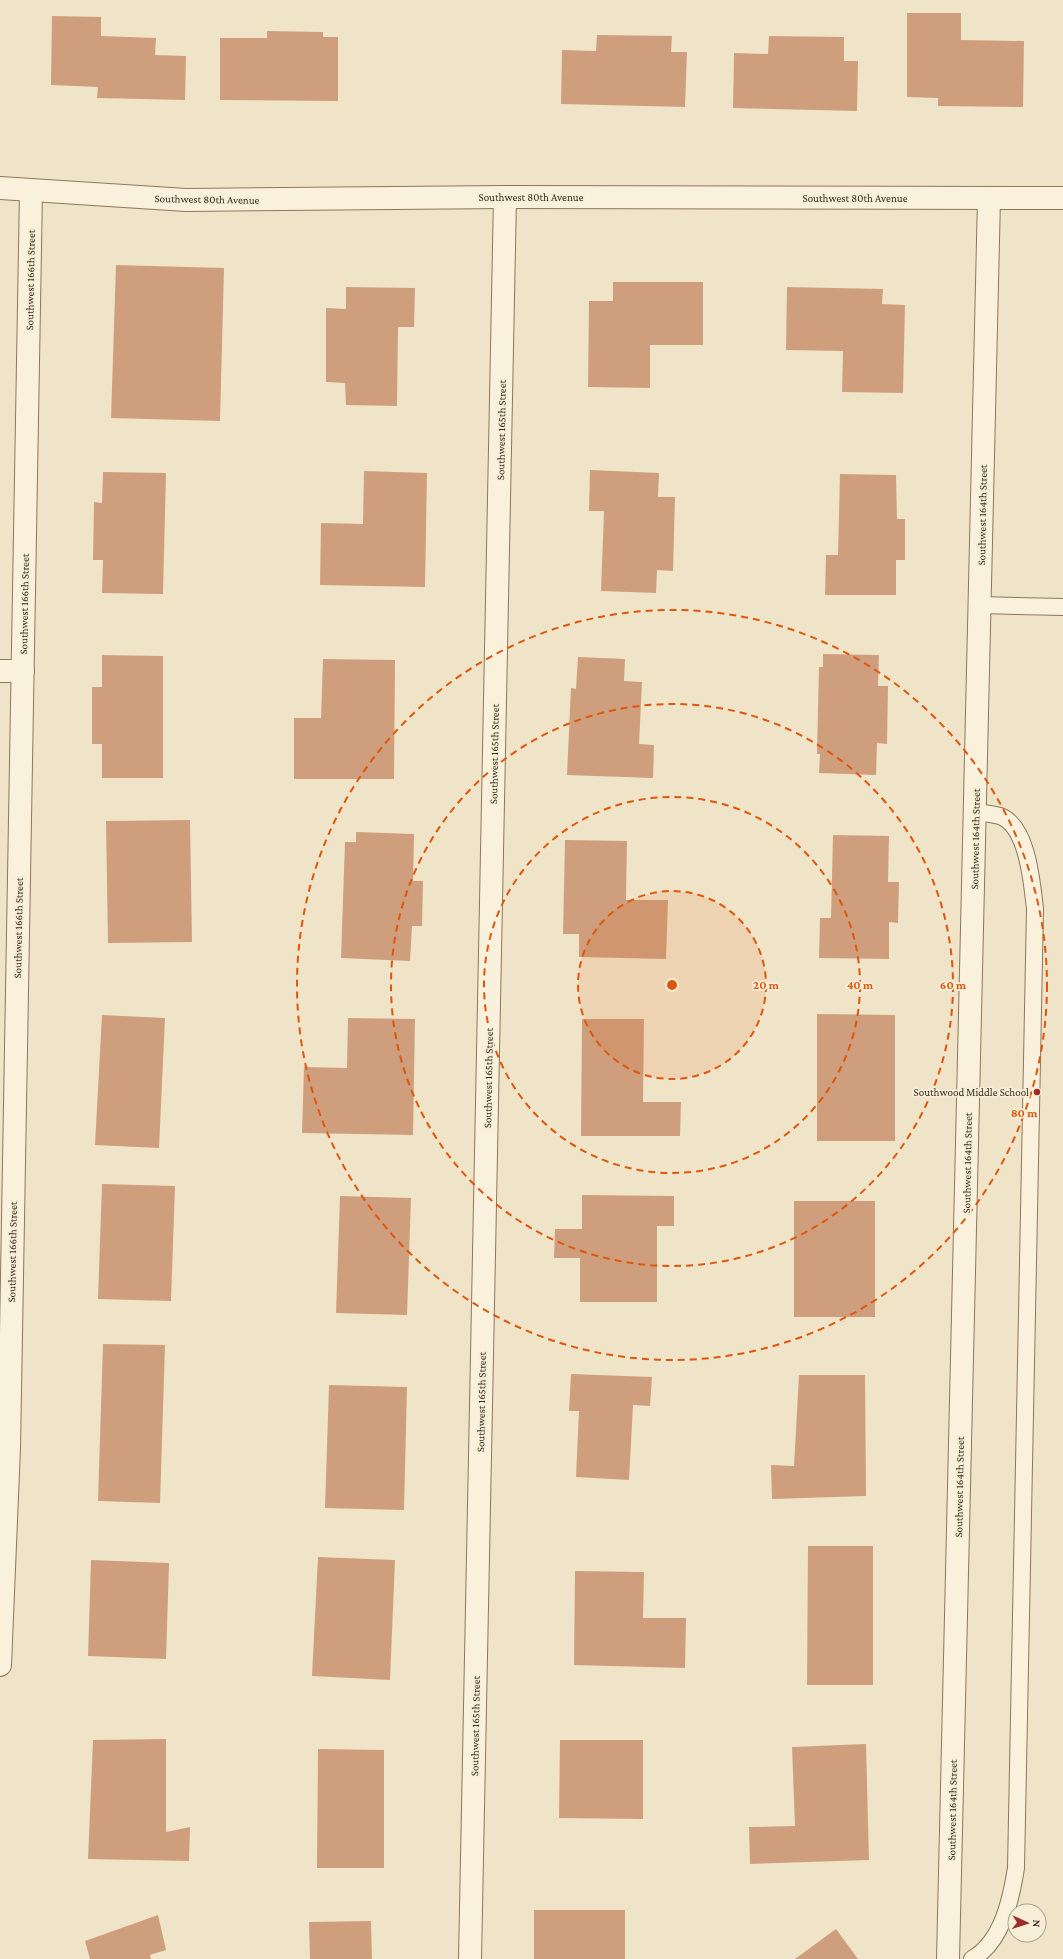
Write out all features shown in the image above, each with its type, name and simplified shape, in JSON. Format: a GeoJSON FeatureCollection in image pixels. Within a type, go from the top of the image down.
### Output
{"type":"FeatureCollection","features":[{"type":"Feature","properties":{"kind":"street","name":"Southwest 80th Avenue"},"geometry":{"type":"LineString","coordinates":[[0,188],[186,200],[505,197],[1063,198]]}},
{"type":"Feature","properties":{"kind":"street","name":"Southwest 166th Street"},"geometry":{"type":"LineString","coordinates":[[0,1665],[8,1448],[6,1253],[23,671],[31,191]]}},
{"type":"Feature","properties":{"kind":"street","name":"Southwest 165th Street"},"geometry":{"type":"LineString","coordinates":[[470,1959],[505,197]]}},
{"type":"Feature","properties":{"kind":"street","name":"Southwest 164th Street"},"geometry":{"type":"LineString","coordinates":[[948,1959],[989,198]]}},
{"type":"Feature","properties":{"kind":"street"},"geometry":{"type":"LineString","coordinates":[[0,672],[23,671]]}},
{"type":"Feature","properties":{"kind":"lane"},"geometry":{"type":"LineString","coordinates":[[979,605],[1063,607]]}},
{"type":"Feature","properties":{"kind":"lane"},"geometry":{"type":"LineString","coordinates":[[972,1959],[987,1947],[998,1930],[1013,1886],[1016,1868],[1035,909],[1028,865],[1016,829],[1001,816],[975,812]]}},
{"type":"Feature","properties":{"kind":"building"},"geometry":{"type":"Polygon","coordinates":[[[907,13],[961,13],[961,40],[1024,41],[1023,107],[938,106],[938,98],[907,97],[907,13]]]}},
{"type":"Feature","properties":{"kind":"building"},"geometry":{"type":"Polygon","coordinates":[[[52,16],[101,17],[101,36],[156,38],[155,55],[186,56],[185,100],[97,98],[98,87],[51,85],[52,16]]]}},
{"type":"Feature","properties":{"kind":"building"},"geometry":{"type":"Polygon","coordinates":[[[267,31],[323,32],[323,37],[338,37],[338,101],[220,100],[220,38],[267,38],[267,31]]]}},
{"type":"Feature","properties":{"kind":"building"},"geometry":{"type":"Polygon","coordinates":[[[597,35],[672,36],[671,52],[687,52],[685,107],[561,104],[562,50],[596,51],[597,35]]]}},
{"type":"Feature","properties":{"kind":"building"},"geometry":{"type":"Polygon","coordinates":[[[769,36],[844,37],[844,61],[858,61],[857,111],[733,108],[734,53],[768,54],[769,36]]]}},
{"type":"Feature","properties":{"kind":"building"},"geometry":{"type":"Polygon","coordinates":[[[116,265],[224,268],[220,421],[111,418],[116,265]]]}},
{"type":"Feature","properties":{"kind":"building"},"geometry":{"type":"Polygon","coordinates":[[[613,282],[703,282],[703,345],[650,345],[650,388],[588,387],[589,301],[613,301],[613,282]]]}},
{"type":"Feature","properties":{"kind":"building"},"geometry":{"type":"Polygon","coordinates":[[[346,287],[415,288],[414,327],[398,327],[397,406],[346,405],[345,383],[326,382],[326,308],[346,309],[346,287]]]}},
{"type":"Feature","properties":{"kind":"building"},"geometry":{"type":"Polygon","coordinates":[[[787,287],[883,289],[882,304],[905,305],[903,393],[842,392],[843,351],[786,350],[787,287]]]}},
{"type":"Feature","properties":{"kind":"building"},"geometry":{"type":"Polygon","coordinates":[[[590,470],[659,473],[658,497],[675,497],[673,571],[657,570],[656,593],[601,591],[604,511],[589,511],[590,470]]]}},
{"type":"Feature","properties":{"kind":"building"},"geometry":{"type":"Polygon","coordinates":[[[364,471],[427,473],[425,587],[320,585],[321,523],[363,524],[364,471]]]}},
{"type":"Feature","properties":{"kind":"building"},"geometry":{"type":"Polygon","coordinates":[[[103,472],[166,473],[163,594],[102,593],[103,560],[93,560],[94,502],[102,503],[103,472]]]}},
{"type":"Feature","properties":{"kind":"building"},"geometry":{"type":"Polygon","coordinates":[[[840,474],[896,475],[897,519],[905,519],[905,560],[896,560],[896,595],[825,595],[826,555],[838,555],[840,474]]]}},
{"type":"Feature","properties":{"kind":"building"},"geometry":{"type":"Polygon","coordinates":[[[823,654],[879,655],[878,686],[888,686],[887,744],[877,743],[876,775],[819,773],[820,754],[817,754],[819,667],[823,667],[823,654]]]}},
{"type":"Feature","properties":{"kind":"building"},"geometry":{"type":"Polygon","coordinates":[[[102,655],[163,656],[163,778],[102,778],[102,744],[92,744],[92,687],[102,687],[102,655]]]}},
{"type":"Feature","properties":{"kind":"building"},"geometry":{"type":"Polygon","coordinates":[[[578,657],[625,659],[624,681],[642,682],[639,744],[654,745],[653,778],[567,775],[571,688],[576,689],[578,657]]]}},
{"type":"Feature","properties":{"kind":"building"},"geometry":{"type":"Polygon","coordinates":[[[323,659],[395,660],[394,779],[294,779],[294,718],[321,718],[323,659]]]}},
{"type":"Feature","properties":{"kind":"building"},"geometry":{"type":"Polygon","coordinates":[[[190,820],[192,942],[108,943],[106,821],[190,820]]]}},
{"type":"Feature","properties":{"kind":"building"},"geometry":{"type":"Polygon","coordinates":[[[356,832],[414,834],[413,881],[423,881],[422,926],[412,926],[410,961],[341,958],[345,842],[356,842],[356,832]]]}},
{"type":"Feature","properties":{"kind":"building"},"geometry":{"type":"Polygon","coordinates":[[[833,835],[889,836],[888,882],[899,882],[898,923],[889,922],[889,959],[819,958],[820,918],[831,918],[833,835]]]}},
{"type":"Feature","properties":{"kind":"building"},"geometry":{"type":"Polygon","coordinates":[[[565,840],[627,841],[626,900],[668,900],[666,959],[579,957],[579,934],[563,934],[565,840]]]}},
{"type":"Feature","properties":{"kind":"building"},"geometry":{"type":"Polygon","coordinates":[[[817,1014],[895,1015],[895,1141],[817,1141],[817,1014]]]}},
{"type":"Feature","properties":{"kind":"building"},"geometry":{"type":"Polygon","coordinates":[[[102,1015],[165,1018],[159,1148],[95,1145],[102,1015]]]}},
{"type":"Feature","properties":{"kind":"building"},"geometry":{"type":"Polygon","coordinates":[[[348,1018],[415,1019],[413,1135],[302,1133],[304,1067],[347,1068],[348,1018]]]}},
{"type":"Feature","properties":{"kind":"building"},"geometry":{"type":"Polygon","coordinates":[[[582,1019],[644,1019],[643,1102],[681,1102],[680,1136],[581,1136],[582,1019]]]}},
{"type":"Feature","properties":{"kind":"building"},"geometry":{"type":"Polygon","coordinates":[[[102,1184],[175,1186],[171,1301],[98,1299],[102,1184]]]}},
{"type":"Feature","properties":{"kind":"building"},"geometry":{"type":"Polygon","coordinates":[[[582,1195],[674,1196],[674,1226],[657,1226],[657,1302],[580,1302],[580,1258],[554,1258],[555,1229],[582,1229],[582,1195]]]}},
{"type":"Feature","properties":{"kind":"building"},"geometry":{"type":"Polygon","coordinates":[[[340,1196],[411,1198],[407,1315],[336,1313],[340,1196]]]}},
{"type":"Feature","properties":{"kind":"building"},"geometry":{"type":"Polygon","coordinates":[[[794,1201],[875,1201],[875,1317],[794,1317],[794,1201]]]}},
{"type":"Feature","properties":{"kind":"building"},"geometry":{"type":"Polygon","coordinates":[[[103,1344],[165,1345],[160,1503],[98,1501],[103,1344]]]}},
{"type":"Feature","properties":{"kind":"building"},"geometry":{"type":"Polygon","coordinates":[[[571,1374],[652,1377],[650,1406],[633,1405],[629,1480],[576,1477],[579,1411],[569,1411],[571,1374]]]}},
{"type":"Feature","properties":{"kind":"building"},"geometry":{"type":"Polygon","coordinates":[[[799,1375],[865,1375],[866,1496],[772,1499],[771,1465],[794,1466],[799,1375]]]}},
{"type":"Feature","properties":{"kind":"building"},"geometry":{"type":"Polygon","coordinates":[[[329,1385],[407,1387],[404,1510],[325,1508],[329,1385]]]}},
{"type":"Feature","properties":{"kind":"building"},"geometry":{"type":"Polygon","coordinates":[[[808,1546],[873,1546],[873,1685],[807,1685],[808,1546]]]}},
{"type":"Feature","properties":{"kind":"building"},"geometry":{"type":"Polygon","coordinates":[[[318,1557],[395,1560],[390,1680],[312,1676],[318,1557]]]}},
{"type":"Feature","properties":{"kind":"building"},"geometry":{"type":"Polygon","coordinates":[[[91,1560],[169,1563],[166,1659],[88,1656],[91,1560]]]}},
{"type":"Feature","properties":{"kind":"building"},"geometry":{"type":"Polygon","coordinates":[[[575,1571],[644,1572],[643,1618],[686,1618],[685,1668],[574,1665],[575,1571]]]}},
{"type":"Feature","properties":{"kind":"building"},"geometry":{"type":"Polygon","coordinates":[[[166,1739],[166,1832],[190,1827],[189,1861],[88,1859],[93,1740],[166,1739]]]}},
{"type":"Feature","properties":{"kind":"building"},"geometry":{"type":"Polygon","coordinates":[[[560,1740],[643,1740],[643,1819],[559,1818],[560,1740]]]}},
{"type":"Feature","properties":{"kind":"building"},"geometry":{"type":"Polygon","coordinates":[[[866,1744],[869,1860],[750,1864],[749,1827],[795,1826],[792,1747],[866,1744]]]}},
{"type":"Feature","properties":{"kind":"building"},"geometry":{"type":"Polygon","coordinates":[[[318,1749],[384,1750],[384,1868],[317,1868],[318,1749]]]}},
{"type":"Feature","properties":{"kind":"building"},"geometry":{"type":"Polygon","coordinates":[[[534,1910],[625,1910],[625,1959],[534,1959],[534,1910]]]}},
{"type":"Feature","properties":{"kind":"building"},"geometry":{"type":"Polygon","coordinates":[[[158,1915],[166,1950],[150,1955],[151,1959],[90,1959],[85,1941],[158,1915]]]}},
{"type":"Feature","properties":{"kind":"building"},"geometry":{"type":"Polygon","coordinates":[[[371,1921],[372,1959],[310,1959],[309,1922],[371,1921]]]}},
{"type":"Feature","properties":{"kind":"building"},"geometry":{"type":"Polygon","coordinates":[[[836,1929],[858,1959],[795,1959],[836,1929]]]}},
{"type":"Feature","properties":{"kind":"place","name":"Southwood Middle School"},"geometry":{"type":"Point","coordinates":[1037,1092]}}]}
